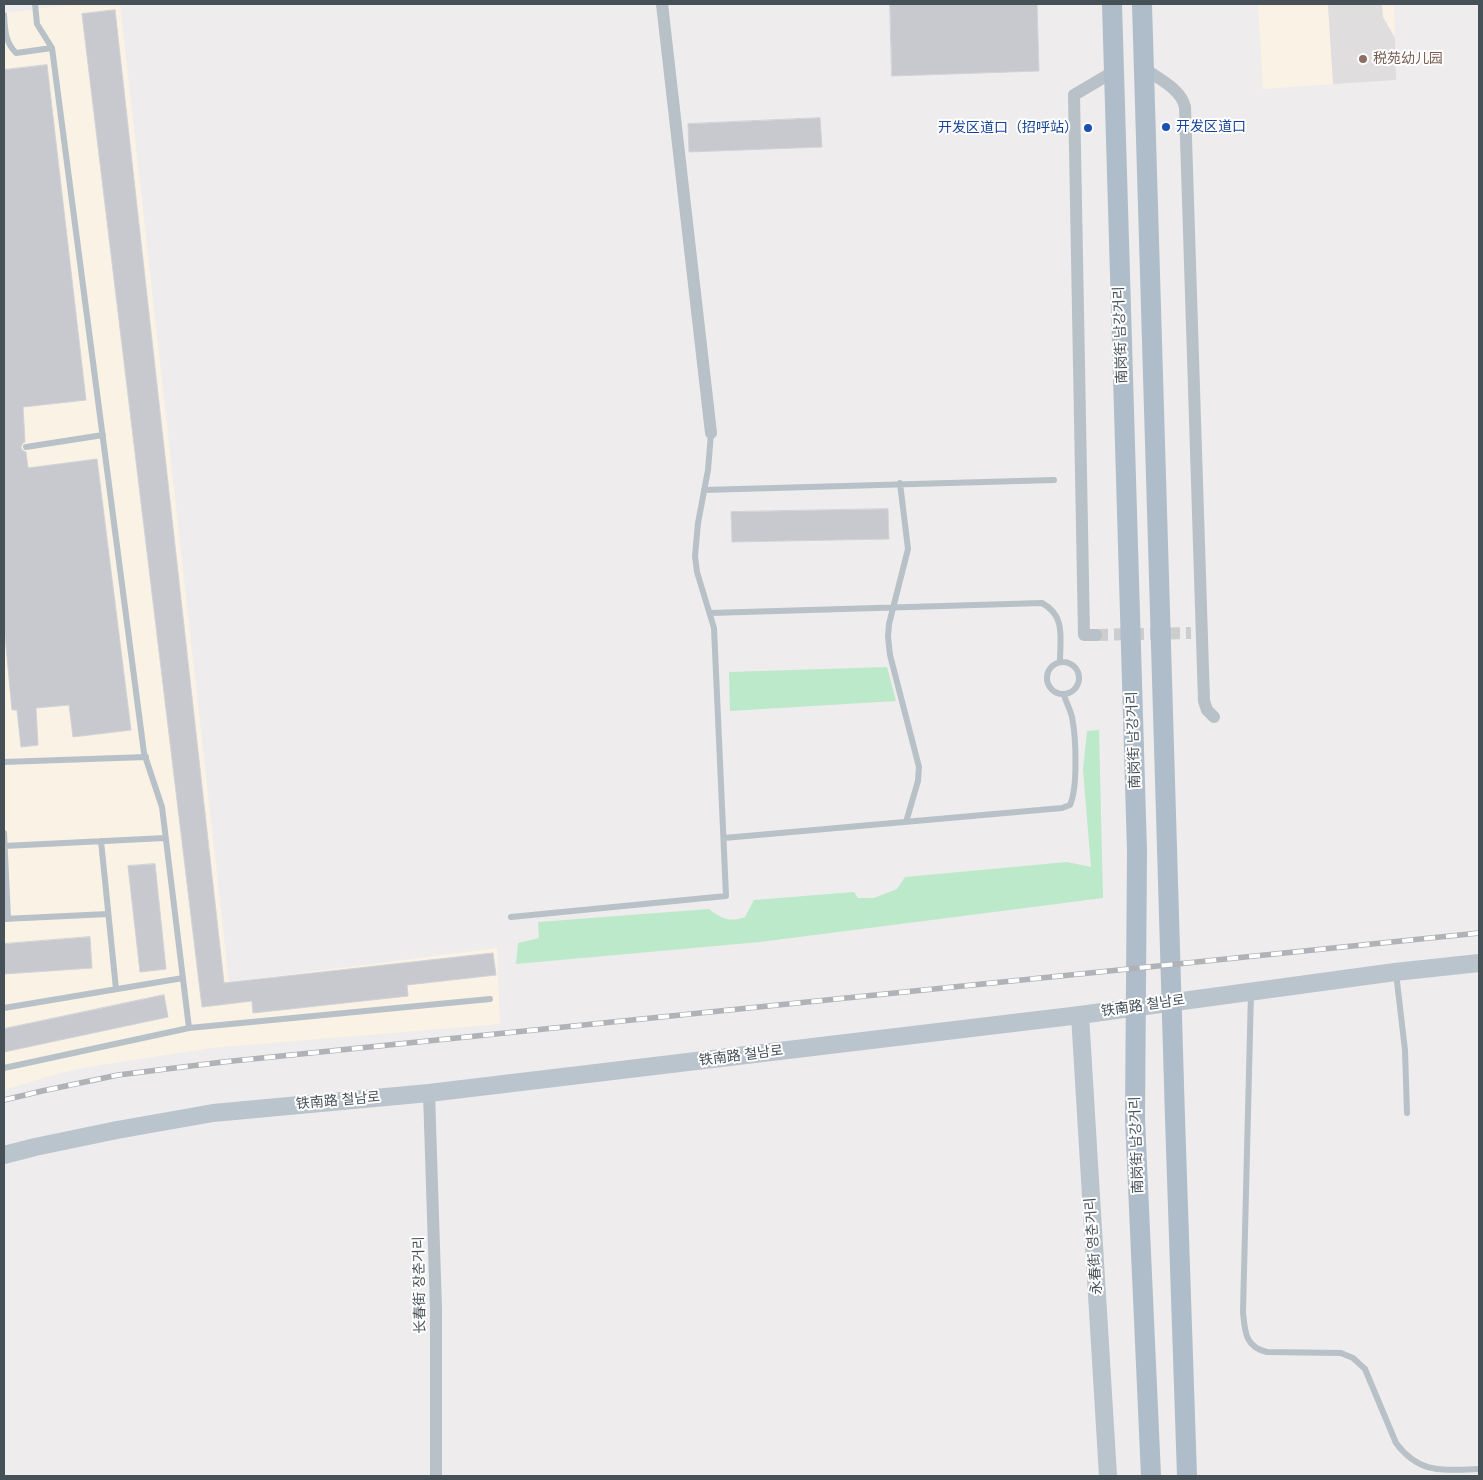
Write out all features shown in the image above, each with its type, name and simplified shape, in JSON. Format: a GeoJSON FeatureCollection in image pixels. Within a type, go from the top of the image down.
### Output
{"type":"FeatureCollection","features":[{"type":"Feature","properties":{"kind":"main road","name":"南岗街 남강거리"},"geometry":{"type":"LineString","coordinates":[[1112,4],[1137,851],[1135,1119],[1151,1476]]}},
{"type":"Feature","properties":{"kind":"main road"},"geometry":{"type":"LineString","coordinates":[[1142,4],[1187,1476]]}},
{"type":"Feature","properties":{"kind":"street"},"geometry":{"type":"LineString","coordinates":[[662,4],[710,433]]}},
{"type":"Feature","properties":{"kind":"street"},"geometry":{"type":"LineString","coordinates":[[1145,69],[1175,90],[1183,99],[1185,107],[1197,632],[1204,702],[1207,710],[1214,717]]}},
{"type":"Feature","properties":{"kind":"street"},"geometry":{"type":"LineString","coordinates":[[1096,634],[1084,635],[1074,95],[1113,72]]}},
{"type":"Feature","properties":{"kind":"street","name":"铁南路 철남로"},"geometry":{"type":"LineString","coordinates":[[4,1155],[117,1130],[213,1113],[429,1093],[1080,1015],[1396,972],[1479,963]]}},
{"type":"Feature","properties":{"kind":"street","name":"永春街 영춘거리"},"geometry":{"type":"LineString","coordinates":[[1080,1015],[1108,1476]]}},
{"type":"Feature","properties":{"kind":"street","name":"长春街 장춘거리"},"geometry":{"type":"LineString","coordinates":[[429,1093],[436,1309],[436,1476]]}},
{"type":"Feature","properties":{"kind":"lane"},"geometry":{"type":"LineString","coordinates":[[35,4],[37,24],[52,48],[146,757],[162,807],[189,1028]]}},
{"type":"Feature","properties":{"kind":"lane"},"geometry":{"type":"LineString","coordinates":[[4,15],[6,37],[9,46],[16,53],[52,48]]}},
{"type":"Feature","properties":{"kind":"lane"},"geometry":{"type":"LineString","coordinates":[[511,917],[726,896],[714,628],[694,556],[708,470],[710,433]]}},
{"type":"Feature","properties":{"kind":"lane"},"geometry":{"type":"LineString","coordinates":[[26,447],[103,435]]}},
{"type":"Feature","properties":{"kind":"lane"},"geometry":{"type":"LineString","coordinates":[[704,490],[1054,480]]}},
{"type":"Feature","properties":{"kind":"lane"},"geometry":{"type":"LineString","coordinates":[[900,483],[908,549],[888,624],[888,637],[890,655],[919,767],[918,782],[906,822]]}},
{"type":"Feature","properties":{"kind":"lane"},"geometry":{"type":"LineString","coordinates":[[710,613],[1042,603],[1050,607],[1057,615],[1060,626],[1060,662]]}},
{"type":"Feature","properties":{"kind":"lane"},"geometry":{"type":"LineString","coordinates":[[1060,662],[1071,664],[1078,671],[1079,676],[1077,687],[1064,695],[1053,692],[1049,688],[1046,677],[1050,667],[1060,662]]}},
{"type":"Feature","properties":{"kind":"lane"},"geometry":{"type":"LineString","coordinates":[[724,838],[1062,808],[1070,805],[1074,796],[1075,740],[1072,715],[1064,695]]}},
{"type":"Feature","properties":{"kind":"lane"},"geometry":{"type":"LineString","coordinates":[[4,762],[146,757]]}},
{"type":"Feature","properties":{"kind":"lane"},"geometry":{"type":"LineString","coordinates":[[4,833],[6,919],[108,914]]}},
{"type":"Feature","properties":{"kind":"lane"},"geometry":{"type":"LineString","coordinates":[[4,846],[165,838]]}},
{"type":"Feature","properties":{"kind":"lane"},"geometry":{"type":"LineString","coordinates":[[101,841],[116,989]]}},
{"type":"Feature","properties":{"kind":"lane"},"geometry":{"type":"LineString","coordinates":[[1396,972],[1405,1050],[1407,1113]]}},
{"type":"Feature","properties":{"kind":"lane"},"geometry":{"type":"LineString","coordinates":[[4,1008],[183,978]]}},
{"type":"Feature","properties":{"kind":"lane"},"geometry":{"type":"LineString","coordinates":[[1251,991],[1243,1312],[1244,1327],[1249,1342],[1256,1349],[1267,1352],[1341,1353],[1353,1358],[1365,1368],[1396,1444],[1404,1454],[1414,1462],[1427,1468],[1479,1469]]}},
{"type":"Feature","properties":{"kind":"lane"},"geometry":{"type":"LineString","coordinates":[[4,1068],[189,1028],[490,999]]}},
{"type":"Feature","properties":{"kind":"shaded area"},"geometry":{"type":"Polygon","coordinates":[[[78,4],[120,4],[229,982],[497,948],[500,1024],[211,1048],[88,1067],[53,1075],[4,1090],[4,13],[78,4]]]}},
{"type":"Feature","properties":{"kind":"shaded area"},"geometry":{"type":"Polygon","coordinates":[[[1258,4],[1342,4],[1328,5],[1333,84],[1263,89],[1258,4]]]}},
{"type":"Feature","properties":{"kind":"shaded area"},"geometry":{"type":"Polygon","coordinates":[[[1382,4],[1394,4],[1395,38],[1383,17],[1382,4]]]}},
{"type":"Feature","properties":{"kind":"shaded area","name":"税苑幼儿园"},"geometry":{"type":"Polygon","coordinates":[[[1382,4],[1383,17],[1395,38],[1396,80],[1333,84],[1328,5],[1382,4]]]}},
{"type":"Feature","properties":{"kind":"green space"},"geometry":{"type":"Polygon","coordinates":[[[887,667],[896,701],[730,711],[729,672],[887,667]]]}},
{"type":"Feature","properties":{"kind":"green space"},"geometry":{"type":"Polygon","coordinates":[[[1099,730],[1103,898],[760,942],[516,964],[518,943],[539,938],[538,922],[709,909],[721,917],[735,920],[745,917],[754,900],[854,892],[858,898],[874,898],[897,889],[905,877],[1067,862],[1091,867],[1083,770],[1087,731],[1099,730]]]}},
{"type":"Feature","properties":{"kind":"building"},"geometry":{"type":"Polygon","coordinates":[[[890,4],[1037,4],[1039,71],[892,76],[890,4]]]}},
{"type":"Feature","properties":{"kind":"building"},"geometry":{"type":"Polygon","coordinates":[[[115,10],[224,983],[493,953],[496,975],[407,985],[408,996],[253,1013],[252,1001],[202,1007],[82,14],[115,10]]]}},
{"type":"Feature","properties":{"kind":"building"},"geometry":{"type":"Polygon","coordinates":[[[47,65],[86,400],[23,407],[25,442],[21,447],[26,452],[28,468],[97,459],[131,730],[73,737],[69,705],[36,708],[38,745],[21,747],[17,710],[12,710],[4,626],[4,70],[47,65]]]}},
{"type":"Feature","properties":{"kind":"building"},"geometry":{"type":"Polygon","coordinates":[[[820,118],[822,147],[689,152],[688,124],[820,118]]]}},
{"type":"Feature","properties":{"kind":"building"},"geometry":{"type":"Polygon","coordinates":[[[888,509],[889,539],[732,542],[731,512],[888,509]]]}},
{"type":"Feature","properties":{"kind":"building"},"geometry":{"type":"Polygon","coordinates":[[[155,864],[166,969],[140,972],[128,866],[155,864]]]}},
{"type":"Feature","properties":{"kind":"building"},"geometry":{"type":"Polygon","coordinates":[[[90,937],[92,968],[4,974],[4,944],[90,937]]]}},
{"type":"Feature","properties":{"kind":"building"},"geometry":{"type":"Polygon","coordinates":[[[164,995],[168,1017],[4,1052],[4,1029],[164,995]]]}},
{"type":"Feature","properties":{"kind":"tunnel"},"geometry":{"type":"LineString","coordinates":[[1096,635],[1191,633]]}},
{"type":"Feature","properties":{"kind":"railway"},"geometry":{"type":"LineString","coordinates":[[4,1100],[118,1075],[223,1062],[1479,933]]}},
{"type":"Feature","properties":{"kind":"place","name":"税苑幼儿园"},"geometry":{"type":"Point","coordinates":[1363,59]}},
{"type":"Feature","properties":{"kind":"place","name":"开发区道口"},"geometry":{"type":"Point","coordinates":[1166,127]}},
{"type":"Feature","properties":{"kind":"place","name":"开发区道口（招呼站）"},"geometry":{"type":"Point","coordinates":[1088,128]}}]}
